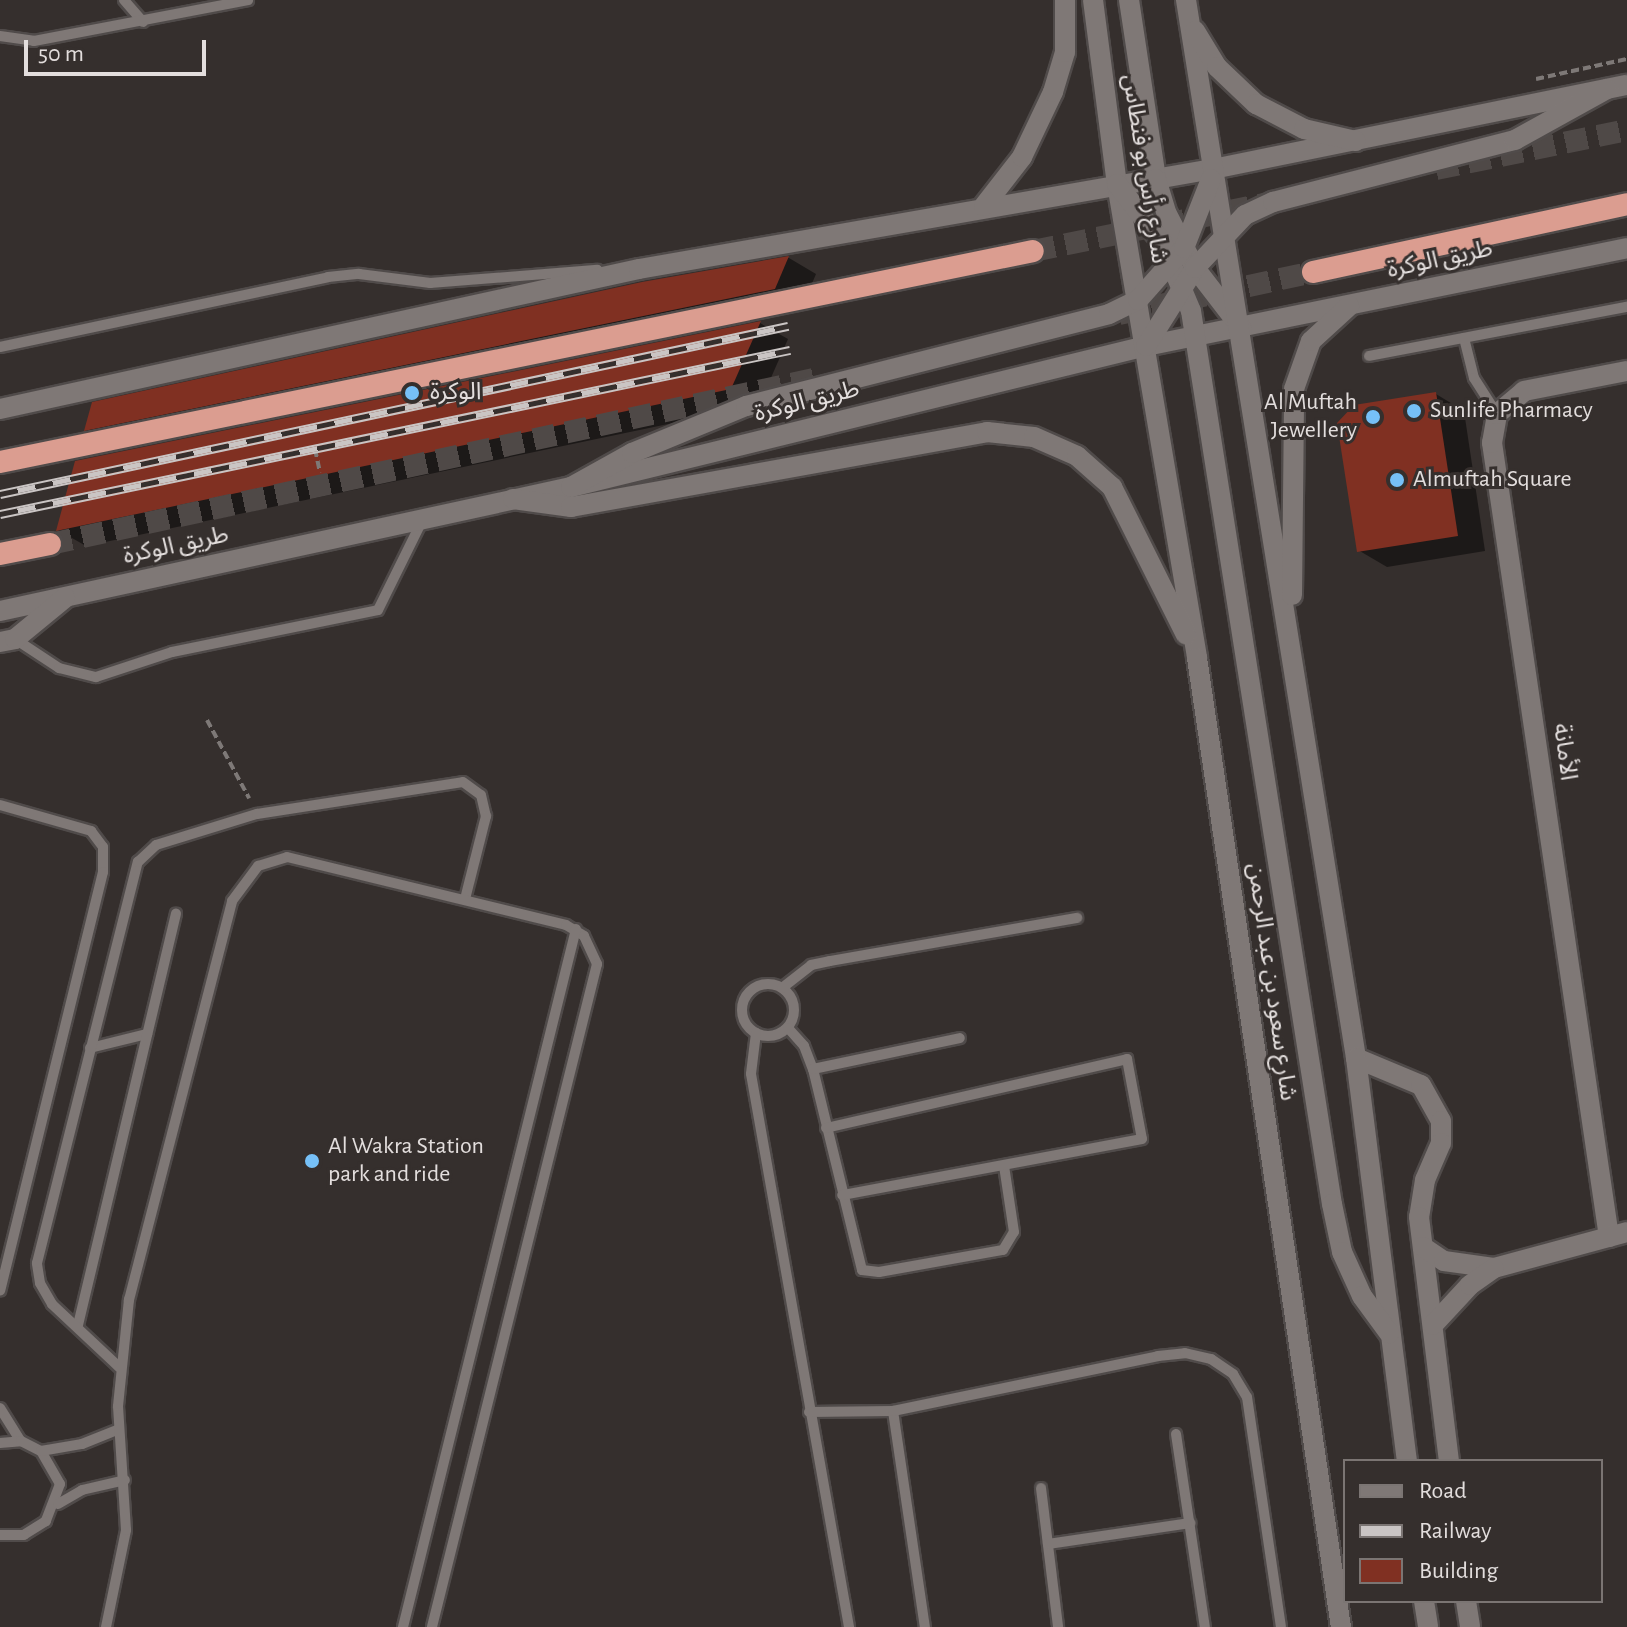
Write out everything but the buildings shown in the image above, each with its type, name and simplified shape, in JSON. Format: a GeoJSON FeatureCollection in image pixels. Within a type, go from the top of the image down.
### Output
{"type":"FeatureCollection","features":[{"type":"Feature","properties":{"kind":"highway","name":"طريق الوكرة"},"geometry":{"type":"LineString","coordinates":[[1313,272],[1627,204]]}},
{"type":"Feature","properties":{"kind":"highway"},"geometry":{"type":"LineString","coordinates":[[0,462],[1033,251]]}},
{"type":"Feature","properties":{"kind":"highway"},"geometry":{"type":"LineString","coordinates":[[0,554],[50,544]]}},
{"type":"Feature","properties":{"kind":"main road"},"geometry":{"type":"LineString","coordinates":[[984,206],[1022,157],[1053,92],[1065,52],[1065,0]]}},
{"type":"Feature","properties":{"kind":"main road","name":"شارع رأس بو فنطاس"},"geometry":{"type":"LineString","coordinates":[[1093,0],[1117,184],[1146,346]]}},
{"type":"Feature","properties":{"kind":"main road"},"geometry":{"type":"LineString","coordinates":[[1129,0],[1156,179],[1197,337],[1332,1204],[1342,1252],[1362,1296],[1391,1336]]}},
{"type":"Feature","properties":{"kind":"main road"},"geometry":{"type":"LineString","coordinates":[[1186,0],[1242,329],[1292,667],[1356,1058],[1407,1459]]}},
{"type":"Feature","properties":{"kind":"main road"},"geometry":{"type":"LineString","coordinates":[[1189,21],[1217,67],[1256,104],[1304,129],[1356,141]]}},
{"type":"Feature","properties":{"kind":"main road"},"geometry":{"type":"LineString","coordinates":[[0,409],[639,269],[984,206],[1213,169],[1617,87]]}},
{"type":"Feature","properties":{"kind":"main road"},"geometry":{"type":"LineString","coordinates":[[1146,346],[1182,285],[1225,233],[1245,215],[1273,202],[1515,140],[1617,87]]}},
{"type":"Feature","properties":{"kind":"main road"},"geometry":{"type":"LineString","coordinates":[[571,487],[632,453],[746,406],[1109,314],[1138,300],[1178,256],[1206,203],[1213,169]]}},
{"type":"Feature","properties":{"kind":"main road"},"geometry":{"type":"LineString","coordinates":[[1117,184],[1178,256],[1195,268],[1242,329]]}},
{"type":"Feature","properties":{"kind":"main road","name":"طريق الوكرة"},"geometry":{"type":"LineString","coordinates":[[0,611],[571,487],[1146,346],[1242,329],[1627,248]]}},
{"type":"Feature","properties":{"kind":"main road"},"geometry":{"type":"LineString","coordinates":[[1292,667],[1294,389],[1311,341],[1349,306]]}},
{"type":"Feature","properties":{"kind":"main road","name":"شارع سعود بن عبد الرحمن"},"geometry":{"type":"LineString","coordinates":[[1146,346],[1197,658],[1341,1627]]}},
{"type":"Feature","properties":{"kind":"main road"},"geometry":{"type":"LineString","coordinates":[[1497,414],[1524,391],[1627,371]]}},
{"type":"Feature","properties":{"kind":"main road","name":"الأمانة"},"geometry":{"type":"LineString","coordinates":[[1497,414],[1492,443],[1618,1234]]}},
{"type":"Feature","properties":{"kind":"main road"},"geometry":{"type":"LineString","coordinates":[[513,499],[571,507],[987,432],[1034,437],[1077,456],[1112,487],[1197,658]]}},
{"type":"Feature","properties":{"kind":"main road"},"geometry":{"type":"LineString","coordinates":[[7,640],[68,596]]}},
{"type":"Feature","properties":{"kind":"main road"},"geometry":{"type":"LineString","coordinates":[[1356,1058],[1421,1085],[1438,1111],[1441,1143],[1420,1198],[1449,1459]]}},
{"type":"Feature","properties":{"kind":"main road"},"geometry":{"type":"LineString","coordinates":[[1423,1247],[1468,1268],[1494,1268],[1618,1234]]}},
{"type":"Feature","properties":{"kind":"main road"},"geometry":{"type":"LineString","coordinates":[[1433,1325],[1470,1285],[1494,1268]]}},
{"type":"Feature","properties":{"kind":"main road"},"geometry":{"type":"LineString","coordinates":[[1424,1603],[1428,1627]]}},
{"type":"Feature","properties":{"kind":"main road"},"geometry":{"type":"LineString","coordinates":[[1466,1603],[1470,1627]]}},
{"type":"Feature","properties":{"kind":"lane"},"geometry":{"type":"LineString","coordinates":[[124,0],[143,22]]}},
{"type":"Feature","properties":{"kind":"lane"},"geometry":{"type":"LineString","coordinates":[[0,36],[34,41],[248,0]]}},
{"type":"Feature","properties":{"kind":"lane"},"geometry":{"type":"LineString","coordinates":[[0,347],[328,277],[359,274],[430,283],[639,269]]}},
{"type":"Feature","properties":{"kind":"lane"},"geometry":{"type":"LineString","coordinates":[[1369,356],[1627,307]]}},
{"type":"Feature","properties":{"kind":"lane"},"geometry":{"type":"LineString","coordinates":[[1464,338],[1474,378],[1497,414]]}},
{"type":"Feature","properties":{"kind":"lane"},"geometry":{"type":"LineString","coordinates":[[7,640],[59,668],[96,677],[172,652],[378,610],[423,519]]}},
{"type":"Feature","properties":{"kind":"lane"},"geometry":{"type":"LineString","coordinates":[[119,1367],[45,1294],[37,1263],[138,862],[156,845],[257,814],[463,782],[481,795],[486,816],[465,899]]}},
{"type":"Feature","properties":{"kind":"lane"},"geometry":{"type":"LineString","coordinates":[[0,805],[91,831],[103,847],[103,872],[0,1291]]}},
{"type":"Feature","properties":{"kind":"lane"},"geometry":{"type":"LineString","coordinates":[[106,1627],[123,1561],[125,1480],[119,1429],[119,1367],[129,1300],[224,932],[247,875],[272,860],[301,859],[576,929],[595,954],[596,974],[432,1627]]}},
{"type":"Feature","properties":{"kind":"lane"},"geometry":{"type":"LineString","coordinates":[[78,1325],[176,913]]}},
{"type":"Feature","properties":{"kind":"lane"},"geometry":{"type":"LineString","coordinates":[[782,988],[794,1011],[788,1028],[772,1036],[756,1033],[744,1018],[744,1001],[756,987],[782,988],[820,963],[1077,918]]}},
{"type":"Feature","properties":{"kind":"lane"},"geometry":{"type":"LineString","coordinates":[[403,1627],[576,929]]}},
{"type":"Feature","properties":{"kind":"lane"},"geometry":{"type":"LineString","coordinates":[[788,1028],[804,1046],[813,1069],[862,1270],[1003,1250],[1014,1232],[1004,1166]]}},
{"type":"Feature","properties":{"kind":"lane"},"geometry":{"type":"LineString","coordinates":[[756,1033],[751,1074],[849,1627]]}},
{"type":"Feature","properties":{"kind":"lane"},"geometry":{"type":"LineString","coordinates":[[90,1048],[147,1034]]}},
{"type":"Feature","properties":{"kind":"lane"},"geometry":{"type":"LineString","coordinates":[[813,1069],[960,1038]]}},
{"type":"Feature","properties":{"kind":"lane"},"geometry":{"type":"LineString","coordinates":[[826,1128],[1127,1059],[1142,1139],[842,1195]]}},
{"type":"Feature","properties":{"kind":"lane"},"geometry":{"type":"LineString","coordinates":[[809,1412],[893,1411],[1158,1356],[1185,1353],[1211,1359],[1233,1374],[1247,1397],[1281,1627]]}},
{"type":"Feature","properties":{"kind":"lane"},"geometry":{"type":"LineString","coordinates":[[0,1408],[21,1441],[41,1451],[57,1472],[56,1506]]}},
{"type":"Feature","properties":{"kind":"lane"},"geometry":{"type":"LineString","coordinates":[[893,1411],[925,1627]]}},
{"type":"Feature","properties":{"kind":"lane"},"geometry":{"type":"LineString","coordinates":[[41,1451],[82,1444],[119,1429]]}},
{"type":"Feature","properties":{"kind":"lane"},"geometry":{"type":"LineString","coordinates":[[1176,1434],[1205,1627]]}},
{"type":"Feature","properties":{"kind":"lane"},"geometry":{"type":"LineString","coordinates":[[0,1443],[21,1441]]}},
{"type":"Feature","properties":{"kind":"lane"},"geometry":{"type":"LineString","coordinates":[[0,1545],[5,1536],[36,1530],[56,1506],[82,1490],[125,1480]]}},
{"type":"Feature","properties":{"kind":"lane"},"geometry":{"type":"LineString","coordinates":[[1041,1488],[1058,1627]]}},
{"type":"Feature","properties":{"kind":"lane"},"geometry":{"type":"LineString","coordinates":[[1048,1544],[1190,1523]]}},
{"type":"Feature","properties":{"kind":"path"},"geometry":{"type":"LineString","coordinates":[[183,476],[622,386]]}},
{"type":"Feature","properties":{"kind":"path"},"geometry":{"type":"LineString","coordinates":[[315,449],[320,472]]}},
{"type":"Feature","properties":{"kind":"path"},"geometry":{"type":"LineString","coordinates":[[207,720],[257,814]]}},
{"type":"Feature","properties":{"kind":"tunnel"},"geometry":{"type":"LineString","coordinates":[[1436,169],[1627,130]]}},
{"type":"Feature","properties":{"kind":"tunnel"},"geometry":{"type":"LineString","coordinates":[[1033,251],[1265,204]]}},
{"type":"Feature","properties":{"kind":"tunnel"},"geometry":{"type":"LineString","coordinates":[[1119,314],[1313,272]]}},
{"type":"Feature","properties":{"kind":"tunnel"},"geometry":{"type":"LineString","coordinates":[[50,544],[823,377]]}},
{"type":"Feature","properties":{"kind":"railway"},"geometry":{"type":"LineString","coordinates":[[0,494],[788,326]]}},
{"type":"Feature","properties":{"kind":"railway"},"geometry":{"type":"LineString","coordinates":[[0,514],[790,350]]}},
{"type":"Feature","properties":{"kind":"place","name":"الوكرة"},"geometry":{"type":"Point","coordinates":[412,393]}},
{"type":"Feature","properties":{"kind":"place","name":"Sunlife Pharmacy"},"geometry":{"type":"Point","coordinates":[1414,411]}},
{"type":"Feature","properties":{"kind":"place","name":"Al Muftah Jewellery"},"geometry":{"type":"Point","coordinates":[1373,417]}},
{"type":"Feature","properties":{"kind":"place","name":"Almuftah Square"},"geometry":{"type":"Point","coordinates":[1397,480]}},
{"type":"Feature","properties":{"kind":"place","name":"Al Wakra Station park and ride"},"geometry":{"type":"Point","coordinates":[312,1161]}}]}
